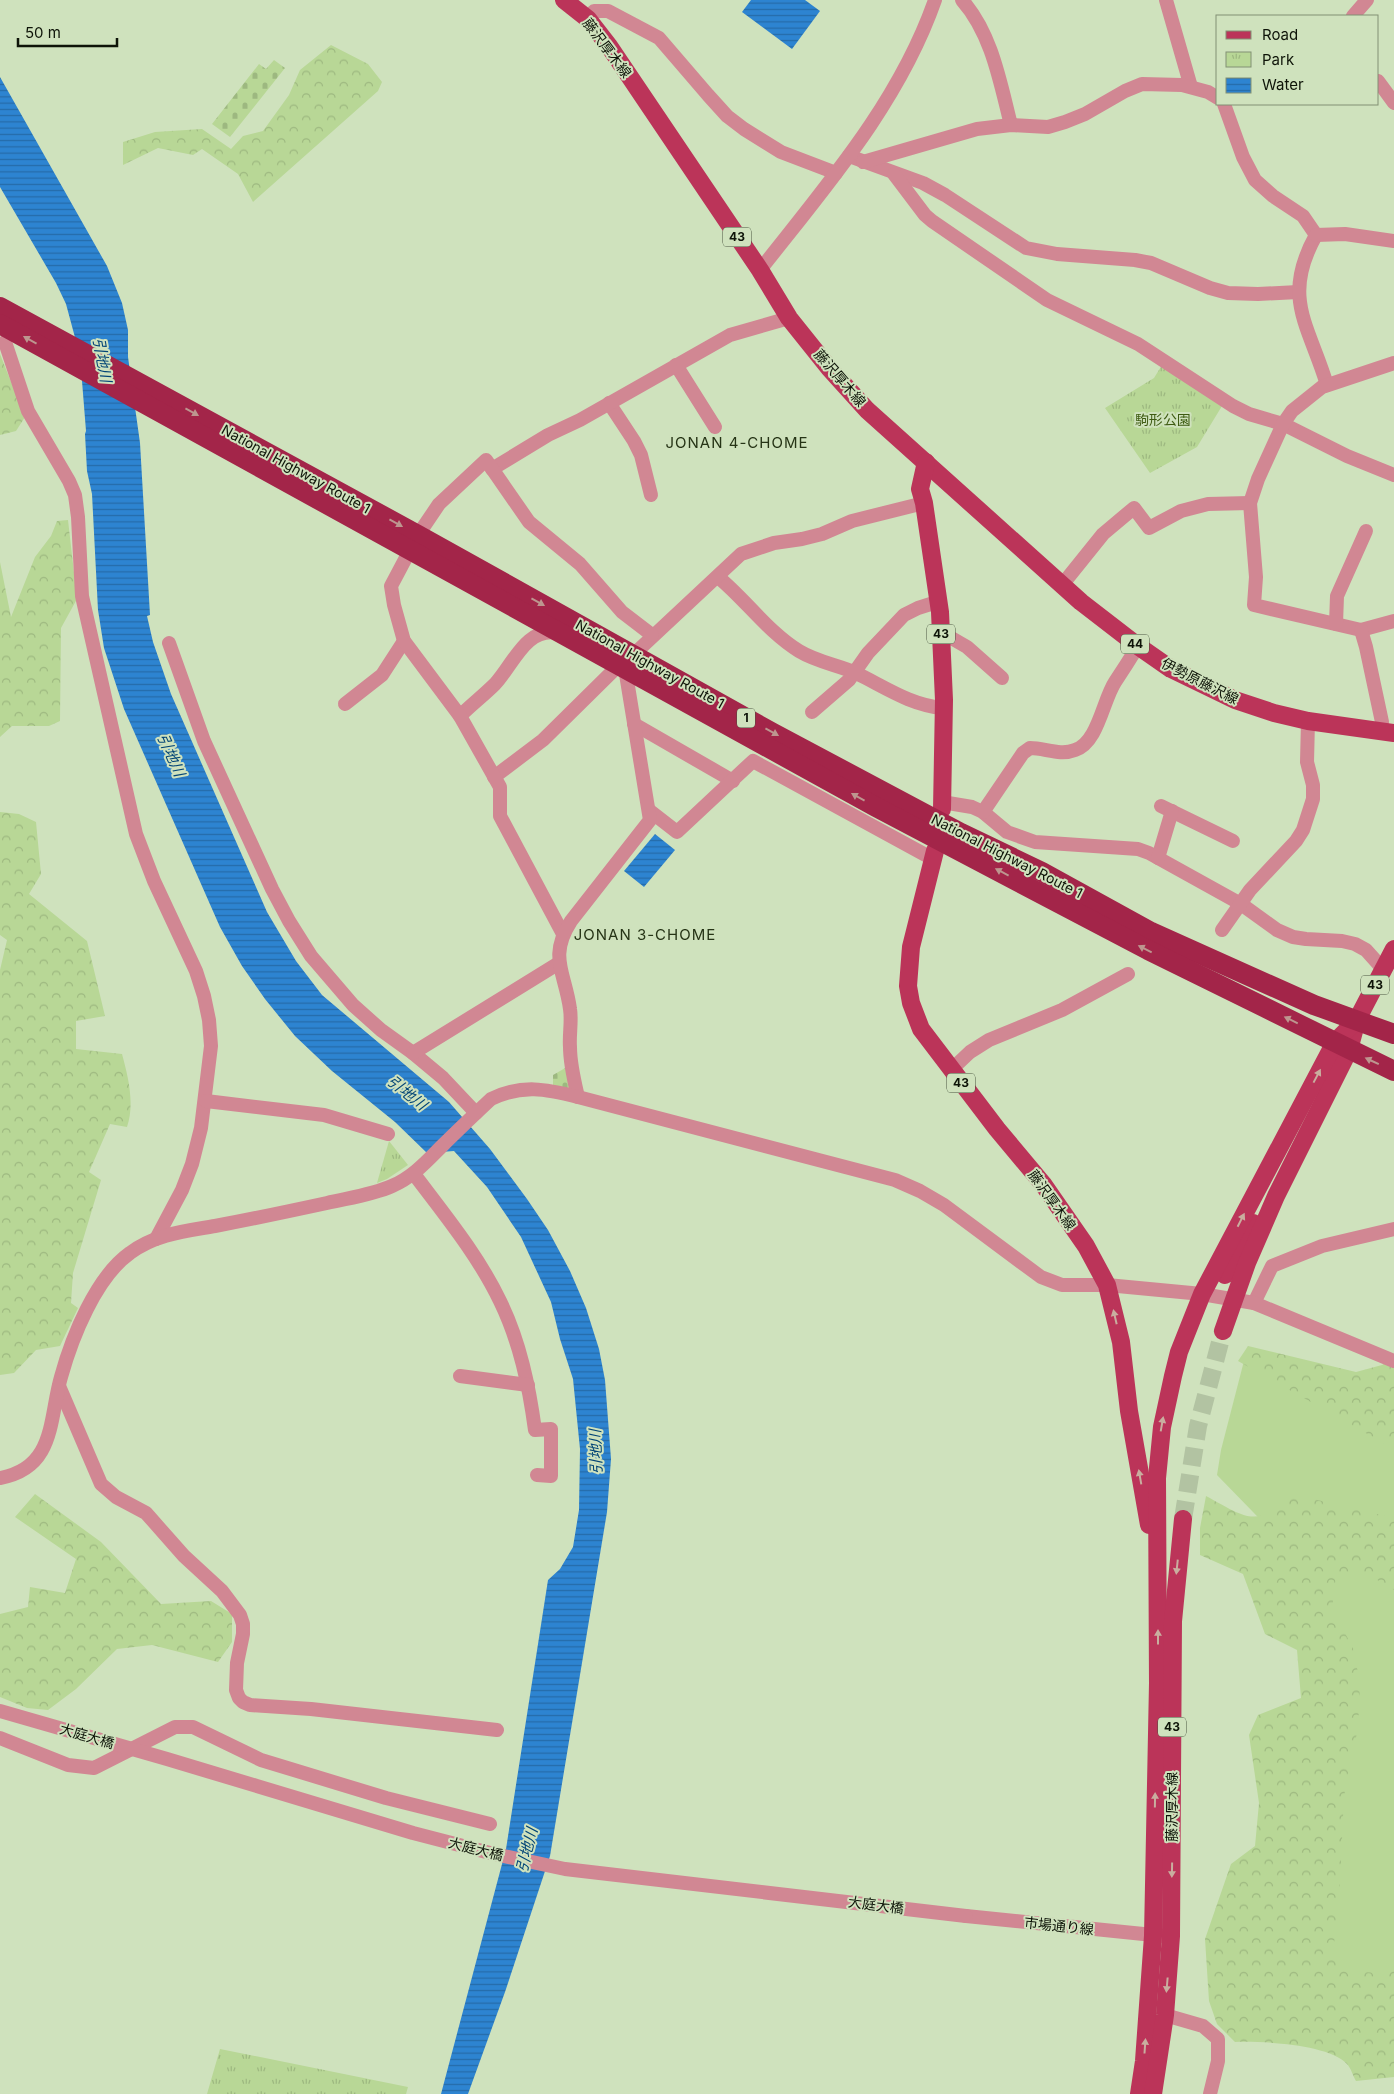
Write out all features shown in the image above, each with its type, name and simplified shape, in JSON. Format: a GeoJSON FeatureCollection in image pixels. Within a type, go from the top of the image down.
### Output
{"type":"FeatureCollection","features":[{"type":"Feature","properties":{"kind":"highway","name":"National Highway Route 1"},"geometry":{"type":"LineString","coordinates":[[0,307],[59,348],[414,542],[876,807],[1148,950],[1394,1071]]}},
{"type":"Feature","properties":{"kind":"highway","name":"National Highway Route 1"},"geometry":{"type":"LineString","coordinates":[[2,333],[59,348]]}},
{"type":"Feature","properties":{"kind":"highway","name":"National Highway Route 1"},"geometry":{"type":"LineString","coordinates":[[414,542],[517,608],[565,635],[626,662],[961,833],[1042,872],[1151,932],[1314,1005],[1394,1034]]}},
{"type":"Feature","properties":{"kind":"main road","name":"藤沢厚木線"},"geometry":{"type":"LineString","coordinates":[[564,0],[588,19],[609,46],[760,270],[789,318],[829,368],[867,410],[926,462]]}},
{"type":"Feature","properties":{"kind":"main road","name":"43"},"geometry":{"type":"LineString","coordinates":[[926,462],[920,489],[940,601],[944,708],[942,805]]}},
{"type":"Feature","properties":{"kind":"main road","name":"伊勢原藤沢線"},"geometry":{"type":"LineString","coordinates":[[926,462],[1106,623],[1171,668],[1235,700],[1308,721],[1387,733]]}},
{"type":"Feature","properties":{"kind":"main road","name":"藤沢厚木線"},"geometry":{"type":"LineString","coordinates":[[934,855],[911,947],[908,986],[911,1003],[921,1029],[951,1070],[1043,1184],[1086,1246],[1107,1285],[1121,1342],[1129,1411],[1158,1577]]}},
{"type":"Feature","properties":{"kind":"main road","name":"藤沢厚木線"},"geometry":{"type":"LineString","coordinates":[[1139,2094],[1144,2061],[1153,1936],[1158,1577],[1157,1478],[1162,1427],[1179,1352],[1202,1294],[1357,1020],[1394,949]]}},
{"type":"Feature","properties":{"kind":"main road","name":"藤沢厚木線"},"geometry":{"type":"LineString","coordinates":[[1223,1331],[1262,1227],[1342,1046]]}},
{"type":"Feature","properties":{"kind":"main road"},"geometry":{"type":"LineString","coordinates":[[1202,1294],[1212,1288],[1227,1272],[1256,1218],[1295,1155]]}},
{"type":"Feature","properties":{"kind":"main road","name":"藤沢厚木線"},"geometry":{"type":"LineString","coordinates":[[1153,2094],[1165,2015],[1171,1936],[1173,1621],[1183,1519]]}},
{"type":"Feature","properties":{"kind":"street"},"geometry":{"type":"LineString","coordinates":[[760,270],[849,156],[886,103],[912,56],[935,0]]}},
{"type":"Feature","properties":{"kind":"street"},"geometry":{"type":"LineString","coordinates":[[962,0],[972,12],[988,42],[1011,125]]}},
{"type":"Feature","properties":{"kind":"street"},"geometry":{"type":"LineString","coordinates":[[1166,0],[1191,87]]}},
{"type":"Feature","properties":{"kind":"street"},"geometry":{"type":"LineString","coordinates":[[1354,15],[1367,0]]}},
{"type":"Feature","properties":{"kind":"street"},"geometry":{"type":"LineString","coordinates":[[588,19],[594,11],[608,11],[658,38],[727,116],[744,130],[781,152],[836,173]]}},
{"type":"Feature","properties":{"kind":"street"},"geometry":{"type":"LineString","coordinates":[[1379,82],[1394,103]]}},
{"type":"Feature","properties":{"kind":"street"},"geometry":{"type":"LineString","coordinates":[[863,162],[977,129],[1011,125],[1032,128],[1048,127],[1085,114],[1125,91],[1142,84],[1158,83],[1191,87],[1208,92],[1216,97]]}},
{"type":"Feature","properties":{"kind":"street"},"geometry":{"type":"LineString","coordinates":[[1225,105],[1243,157],[1255,180],[1273,196],[1303,216],[1316,235]]}},
{"type":"Feature","properties":{"kind":"street"},"geometry":{"type":"LineString","coordinates":[[849,156],[923,183],[945,195],[1026,248],[1057,254],[1151,263],[1210,288],[1228,293],[1298,292]]}},
{"type":"Feature","properties":{"kind":"street"},"geometry":{"type":"LineString","coordinates":[[894,174],[925,215],[932,221],[1047,300],[1138,344],[1233,406],[1249,414],[1284,424],[1347,456],[1394,475]]}},
{"type":"Feature","properties":{"kind":"street"},"geometry":{"type":"LineString","coordinates":[[1316,235],[1345,234],[1394,242]]}},
{"type":"Feature","properties":{"kind":"street"},"geometry":{"type":"LineString","coordinates":[[1316,235],[1303,265],[1298,292],[1301,312],[1328,385]]}},
{"type":"Feature","properties":{"kind":"street"},"geometry":{"type":"LineString","coordinates":[[492,469],[548,435],[730,335],[789,318]]}},
{"type":"Feature","properties":{"kind":"street"},"geometry":{"type":"LineString","coordinates":[[2,333],[28,411],[69,481],[74,495],[78,517],[82,596],[136,834],[154,881],[182,941],[204,996],[209,1020],[211,1046],[206,1100],[201,1128],[192,1164],[182,1190],[156,1239]]}},
{"type":"Feature","properties":{"kind":"street"},"geometry":{"type":"LineString","coordinates":[[1394,363],[1328,385],[1292,411],[1258,479],[1250,503],[1256,577],[1254,605],[1361,630],[1394,621]]}},
{"type":"Feature","properties":{"kind":"street"},"geometry":{"type":"LineString","coordinates":[[676,365],[715,427]]}},
{"type":"Feature","properties":{"kind":"street"},"geometry":{"type":"LineString","coordinates":[[609,403],[641,455],[651,495]]}},
{"type":"Feature","properties":{"kind":"street"},"geometry":{"type":"LineString","coordinates":[[563,934],[500,816],[500,787],[460,716],[404,641],[391,586],[414,542],[438,504],[486,460],[529,522],[580,564],[622,612],[652,635]]}},
{"type":"Feature","properties":{"kind":"street"},"geometry":{"type":"LineString","coordinates":[[1062,585],[1103,534],[1134,508],[1149,528],[1181,511],[1208,504],[1250,503]]}},
{"type":"Feature","properties":{"kind":"street"},"geometry":{"type":"LineString","coordinates":[[494,778],[543,740],[652,635],[718,577],[741,554],[774,543],[815,536],[852,520],[924,504]]}},
{"type":"Feature","properties":{"kind":"street"},"geometry":{"type":"LineString","coordinates":[[1336,624],[1337,596],[1366,531]]}},
{"type":"Feature","properties":{"kind":"street"},"geometry":{"type":"LineString","coordinates":[[718,577],[800,652],[855,673],[909,700],[927,706],[944,708]]}},
{"type":"Feature","properties":{"kind":"street"},"geometry":{"type":"LineString","coordinates":[[812,712],[855,673],[868,653],[904,615],[940,601]]}},
{"type":"Feature","properties":{"kind":"street"},"geometry":{"type":"LineString","coordinates":[[517,608],[523,616],[525,625],[526,635],[523,646]]}},
{"type":"Feature","properties":{"kind":"street"},"geometry":{"type":"LineString","coordinates":[[1361,630],[1382,722],[1387,733]]}},
{"type":"Feature","properties":{"kind":"street"},"geometry":{"type":"LineString","coordinates":[[460,716],[495,684],[523,646],[540,634],[552,632],[565,635]]}},
{"type":"Feature","properties":{"kind":"street"},"geometry":{"type":"LineString","coordinates":[[941,632],[967,647],[1002,678]]}},
{"type":"Feature","properties":{"kind":"street"},"geometry":{"type":"LineString","coordinates":[[345,704],[382,675],[404,641]]}},
{"type":"Feature","properties":{"kind":"street"},"geometry":{"type":"LineString","coordinates":[[169,643],[204,741],[272,888],[289,921],[311,956],[353,1004],[381,1030],[443,1078],[476,1113]]}},
{"type":"Feature","properties":{"kind":"street"},"geometry":{"type":"LineString","coordinates":[[984,812],[1023,753],[1030,748],[1058,752],[1076,750],[1083,746],[1098,722],[1114,683],[1138,646]]}},
{"type":"Feature","properties":{"kind":"street"},"geometry":{"type":"LineString","coordinates":[[578,1097],[570,1060],[571,1010],[559,963],[563,934],[603,878],[650,820],[626,662]]}},
{"type":"Feature","properties":{"kind":"street"},"geometry":{"type":"LineString","coordinates":[[1222,930],[1250,890],[1296,841],[1303,830],[1314,799],[1313,785],[1307,762],[1308,721]]}},
{"type":"Feature","properties":{"kind":"street"},"geometry":{"type":"LineString","coordinates":[[634,724],[732,781]]}},
{"type":"Feature","properties":{"kind":"street"},"geometry":{"type":"LineString","coordinates":[[650,811],[677,832],[754,761],[934,855]]}},
{"type":"Feature","properties":{"kind":"street"},"geometry":{"type":"LineString","coordinates":[[942,805],[972,807],[984,812],[1007,832],[1035,842],[1138,849],[1241,904],[1265,923],[1293,937],[1342,941],[1362,946],[1383,969]]}},
{"type":"Feature","properties":{"kind":"street"},"geometry":{"type":"LineString","coordinates":[[1158,858],[1167,808],[1233,840]]}},
{"type":"Feature","properties":{"kind":"street"},"geometry":{"type":"LineString","coordinates":[[413,1053],[559,963]]}},
{"type":"Feature","properties":{"kind":"street"},"geometry":{"type":"LineString","coordinates":[[951,1070],[970,1052],[989,1040],[1062,1010],[1128,974]]}},
{"type":"Feature","properties":{"kind":"street"},"geometry":{"type":"LineString","coordinates":[[0,1478],[13,1476],[28,1466],[41,1453],[50,1432],[59,1386],[77,1332],[96,1293],[110,1271],[130,1253],[156,1239],[177,1232],[374,1193],[391,1186],[414,1174],[491,1099],[506,1092],[526,1089],[553,1091],[578,1097],[895,1180],[920,1191],[944,1205],[1041,1277],[1062,1285],[1107,1285],[1202,1294],[1254,1303],[1394,1361]]}},
{"type":"Feature","properties":{"kind":"street"},"geometry":{"type":"LineString","coordinates":[[206,1100],[324,1115],[388,1134]]}},
{"type":"Feature","properties":{"kind":"street"},"geometry":{"type":"LineString","coordinates":[[414,1174],[466,1244],[496,1294],[515,1338],[528,1385],[535,1430],[551,1428],[551,1476],[537,1475]]}},
{"type":"Feature","properties":{"kind":"street"},"geometry":{"type":"LineString","coordinates":[[1254,1303],[1272,1266],[1322,1246],[1394,1229]]}},
{"type":"Feature","properties":{"kind":"street"},"geometry":{"type":"LineString","coordinates":[[460,1376],[528,1385]]}},
{"type":"Feature","properties":{"kind":"street"},"geometry":{"type":"LineString","coordinates":[[59,1386],[101,1484],[116,1497],[146,1513],[184,1556],[222,1591],[240,1615],[243,1624],[243,1634],[235,1677],[238,1698],[243,1702],[250,1705],[311,1709],[497,1730]]}},
{"type":"Feature","properties":{"kind":"street","name":"大庭大橋"},"geometry":{"type":"LineString","coordinates":[[0,1710],[167,1758],[413,1833],[494,1854],[565,1869],[966,1916]]}},
{"type":"Feature","properties":{"kind":"street"},"geometry":{"type":"LineString","coordinates":[[0,1738],[68,1765],[94,1768],[176,1727],[193,1727],[261,1760],[386,1798],[490,1824]]}},
{"type":"Feature","properties":{"kind":"street","name":"市場通り線"},"geometry":{"type":"LineString","coordinates":[[966,1916],[1153,1936],[1171,1936]]}},
{"type":"Feature","properties":{"kind":"street"},"geometry":{"type":"LineString","coordinates":[[1165,2015],[1203,2026],[1218,2040],[1218,2061],[1210,2094]]}},
{"type":"Feature","properties":{"kind":"green space"},"geometry":{"type":"Polygon","coordinates":[[[331,45],[368,64],[382,82],[378,91],[253,202],[238,174],[202,149],[193,155],[158,148],[123,165],[123,142],[155,132],[202,129],[231,149],[243,136],[263,131],[289,95],[300,70],[331,45]]]}},
{"type":"Feature","properties":{"kind":"green space"},"geometry":{"type":"Polygon","coordinates":[[[274,60],[285,68],[230,137],[212,124],[259,64],[266,69],[274,60]]]}},
{"type":"Feature","properties":{"kind":"green space"},"geometry":{"type":"Polygon","coordinates":[[[0,354],[25,417],[16,431],[0,435],[0,354]]]}},
{"type":"Feature","properties":{"kind":"green space","name":"駒形公園"},"geometry":{"type":"Polygon","coordinates":[[[1162,365],[1222,406],[1197,447],[1150,473],[1105,408],[1154,378],[1162,365]]]}},
{"type":"Feature","properties":{"kind":"green space"},"geometry":{"type":"Polygon","coordinates":[[[68,520],[77,599],[61,628],[60,721],[49,726],[12,726],[0,737],[0,562],[11,617],[35,557],[51,536],[57,521],[68,520]]]}},
{"type":"Feature","properties":{"kind":"green space"},"geometry":{"type":"Polygon","coordinates":[[[0,812],[19,814],[36,822],[41,874],[29,894],[87,941],[105,1016],[76,1021],[76,1049],[122,1054],[131,1100],[127,1127],[110,1124],[89,1172],[101,1180],[73,1273],[71,1303],[78,1308],[60,1346],[36,1350],[14,1373],[0,1375],[0,970],[7,940],[0,935],[0,812]]]}},
{"type":"Feature","properties":{"kind":"green space"},"geometry":{"type":"Polygon","coordinates":[[[567,1067],[573,1091],[553,1086],[553,1075],[567,1067]]]}},
{"type":"Feature","properties":{"kind":"green space"},"geometry":{"type":"Polygon","coordinates":[[[389,1141],[408,1165],[387,1179],[377,1183],[389,1141]]]}},
{"type":"Feature","properties":{"kind":"green space"},"geometry":{"type":"Polygon","coordinates":[[[1248,1346],[1356,1372],[1382,1365],[1394,1358],[1394,1449],[1238,1361],[1248,1346]]]}},
{"type":"Feature","properties":{"kind":"green space"},"geometry":{"type":"Polygon","coordinates":[[[1245,1357],[1394,1418],[1394,1988],[1326,1968],[1290,1550],[1217,1475],[1221,1450],[1245,1357]]]}},
{"type":"Feature","properties":{"kind":"green space"},"geometry":{"type":"Polygon","coordinates":[[[35,1494],[101,1542],[161,1604],[211,1601],[232,1614],[232,1642],[218,1662],[152,1645],[117,1649],[76,1689],[48,1710],[27,1708],[0,1697],[0,1614],[28,1607],[30,1587],[65,1593],[76,1559],[15,1517],[35,1494]]]}},
{"type":"Feature","properties":{"kind":"green space"},"geometry":{"type":"Polygon","coordinates":[[[1292,1494],[1394,1518],[1394,1590],[1366,1576],[1353,1574],[1336,1576],[1332,1609],[1353,1648],[1360,1683],[1358,1728],[1344,1796],[1338,1925],[1331,1955],[1347,1966],[1361,1972],[1394,1970],[1394,2077],[1356,2081],[1347,2064],[1338,2057],[1326,2052],[1277,2043],[1235,2042],[1217,2024],[1209,2001],[1205,1939],[1231,1864],[1255,1846],[1259,1803],[1249,1735],[1258,1715],[1301,1698],[1297,1650],[1265,1634],[1243,1574],[1200,1555],[1200,1528],[1206,1496],[1241,1514],[1260,1516],[1280,1505],[1292,1494]]]}},
{"type":"Feature","properties":{"kind":"green space"},"geometry":{"type":"Polygon","coordinates":[[[220,2049],[408,2087],[406,2094],[207,2094],[220,2049]]]}},
{"type":"Feature","properties":{"kind":"water"},"geometry":{"type":"Polygon","coordinates":[[[751,0],[805,0],[820,11],[792,49],[742,12],[751,0]]]}},
{"type":"Feature","properties":{"kind":"water","name":"引地川"},"geometry":{"type":"Polygon","coordinates":[[[0,77],[107,266],[122,303],[128,330],[128,357],[140,443],[150,615],[147,616],[153,642],[171,694],[267,912],[296,961],[322,995],[449,1102],[490,1149],[548,1230],[570,1271],[586,1308],[599,1349],[605,1380],[611,1459],[607,1512],[550,1856],[505,1992],[468,2094],[441,2094],[506,1849],[548,1580],[560,1569],[573,1547],[579,1510],[580,1449],[573,1379],[560,1339],[551,1302],[521,1237],[487,1187],[454,1151],[427,1153],[395,1122],[332,1071],[295,1036],[265,999],[242,966],[220,927],[124,709],[104,648],[98,610],[92,494],[87,471],[80,356],[66,304],[56,283],[0,187],[0,77]]]}},
{"type":"Feature","properties":{"kind":"water"},"geometry":{"type":"Polygon","coordinates":[[[655,834],[675,850],[644,887],[624,871],[655,834]]]}},
{"type":"Feature","properties":{"kind":"tunnel"},"geometry":{"type":"LineString","coordinates":[[1183,1519],[1198,1426],[1223,1331]]}},
{"type":"Feature","properties":{"kind":"district","name":"JONAN 4-CHOME"},"geometry":{"type":"Point","coordinates":[737,443]}},
{"type":"Feature","properties":{"kind":"district","name":"JONAN 3-CHOME"},"geometry":{"type":"Point","coordinates":[645,935]}}]}
